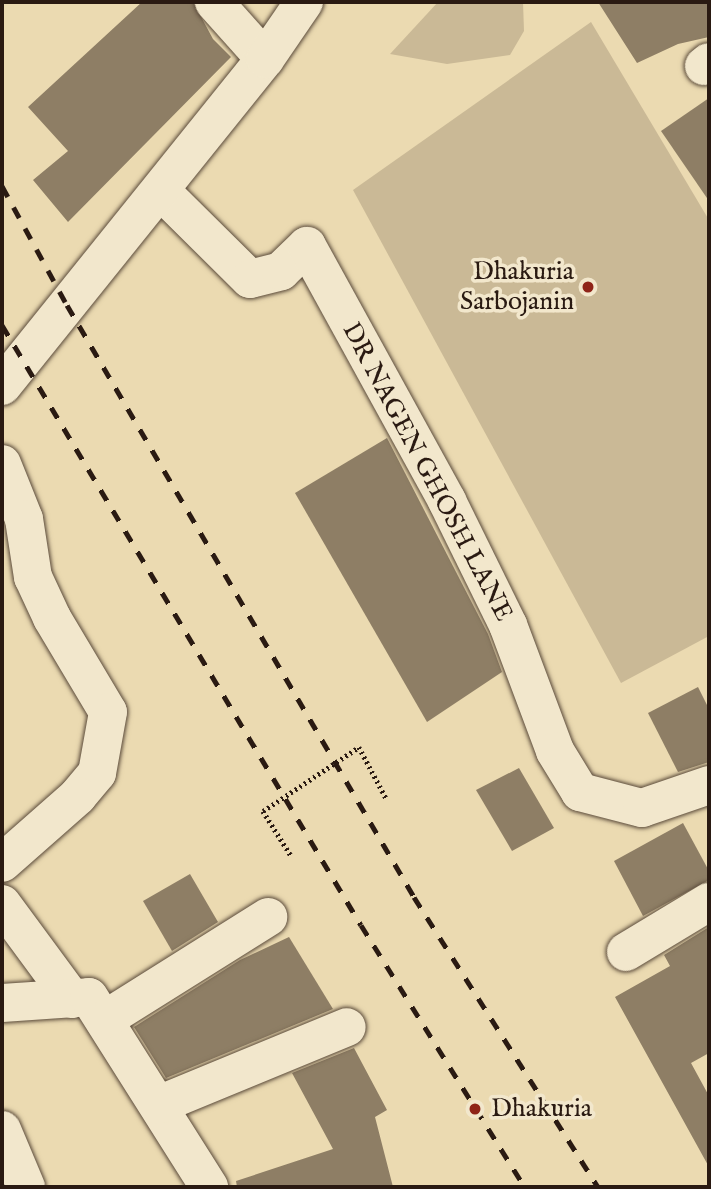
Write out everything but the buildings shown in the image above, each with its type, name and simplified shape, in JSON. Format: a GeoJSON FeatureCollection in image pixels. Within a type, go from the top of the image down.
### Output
{"type":"FeatureCollection","features":[{"type":"Feature","properties":{"kind":"street"},"geometry":{"type":"LineString","coordinates":[[214,2],[265,59]]}},
{"type":"Feature","properties":{"kind":"street"},"geometry":{"type":"LineString","coordinates":[[2,386],[265,59],[304,2]]}},
{"type":"Feature","properties":{"kind":"street","name":"DR NAGEN GHOSH LANE"},"geometry":{"type":"LineString","coordinates":[[161,191],[250,279],[281,271],[307,246],[453,514],[508,625],[555,751],[580,792],[642,808],[709,785]]}},
{"type":"Feature","properties":{"kind":"street"},"geometry":{"type":"LineString","coordinates":[[2,464],[23,519],[33,577],[51,618],[108,712],[97,773],[78,796],[2,863]]}},
{"type":"Feature","properties":{"kind":"street"},"geometry":{"type":"LineString","coordinates":[[626,952],[709,902]]}},
{"type":"Feature","properties":{"kind":"street"},"geometry":{"type":"LineString","coordinates":[[2,904],[72,999]]}},
{"type":"Feature","properties":{"kind":"street"},"geometry":{"type":"LineString","coordinates":[[104,1020],[268,917]]}},
{"type":"Feature","properties":{"kind":"street"},"geometry":{"type":"LineString","coordinates":[[2,1003],[89,997],[209,1187]]}},
{"type":"Feature","properties":{"kind":"street"},"geometry":{"type":"LineString","coordinates":[[158,1105],[347,1027]]}},
{"type":"Feature","properties":{"kind":"street"},"geometry":{"type":"LineString","coordinates":[[2,1130],[26,1187]]}},
{"type":"Feature","properties":{"kind":"path"},"geometry":{"type":"LineString","coordinates":[[292,857],[263,811],[359,747],[386,798]]}},
{"type":"Feature","properties":{"kind":"shaded area"},"geometry":{"type":"Polygon","coordinates":[[[438,2],[523,2],[524,31],[510,55],[447,64],[390,54],[438,2]]]}},
{"type":"Feature","properties":{"kind":"shaded area"},"geometry":{"type":"Polygon","coordinates":[[[591,22],[709,220],[709,636],[621,683],[353,190],[591,22]]]}},
{"type":"Feature","properties":{"kind":"railway"},"geometry":{"type":"LineString","coordinates":[[2,186],[67,305],[414,897],[598,1187]]}},
{"type":"Feature","properties":{"kind":"railway"},"geometry":{"type":"LineString","coordinates":[[2,325],[361,925],[525,1187]]}},
{"type":"Feature","properties":{"kind":"place","name":"Dhakuria Sarbojanin"},"geometry":{"type":"Point","coordinates":[588,287]}},
{"type":"Feature","properties":{"kind":"place","name":"Dhakuria"},"geometry":{"type":"Point","coordinates":[475,1109]}}]}
